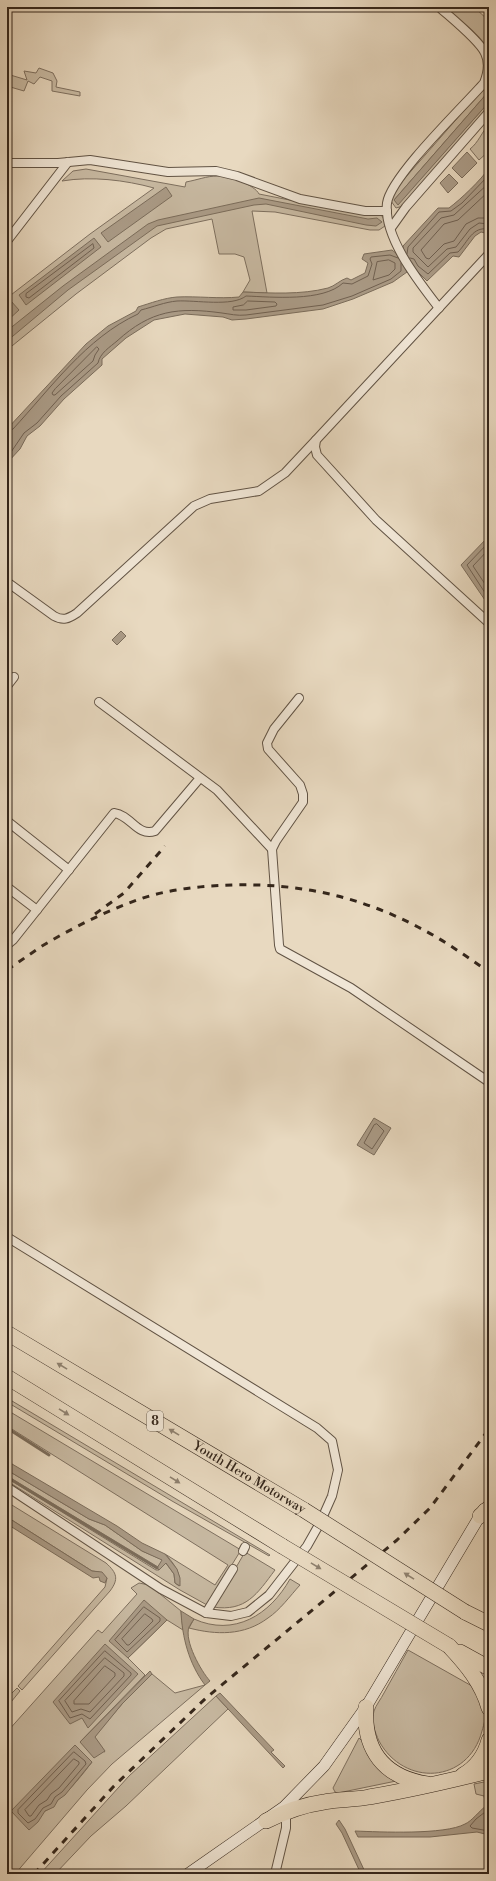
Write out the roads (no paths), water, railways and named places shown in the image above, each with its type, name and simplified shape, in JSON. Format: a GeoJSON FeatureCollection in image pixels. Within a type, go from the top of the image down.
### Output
{"type":"FeatureCollection","features":[{"type":"Feature","properties":{"kind":"highway","name":"Youth Hero Motorway"},"geometry":{"type":"LineString","coordinates":[[7,1333],[304,1510],[465,1612],[489,1624]]}},
{"type":"Feature","properties":{"kind":"highway"},"geometry":{"type":"LineString","coordinates":[[7,1377],[282,1546],[449,1646],[489,1668]]}},
{"type":"Feature","properties":{"kind":"highway"},"geometry":{"type":"LineString","coordinates":[[465,1612],[489,1620]]}},
{"type":"Feature","properties":{"kind":"highway"},"geometry":{"type":"LineString","coordinates":[[449,1646],[464,1661],[474,1675],[489,1708]]}},
{"type":"Feature","properties":{"kind":"highway"},"geometry":{"type":"LineString","coordinates":[[366,1707],[365,1722],[370,1746],[386,1766],[395,1774],[406,1779],[428,1784],[442,1784],[457,1778],[470,1770],[481,1760],[489,1740]]}},
{"type":"Feature","properties":{"kind":"highway"},"geometry":{"type":"LineString","coordinates":[[266,1821],[286,1812],[324,1802],[368,1798],[442,1784],[489,1771]]}},
{"type":"Feature","properties":{"kind":"main road"},"geometry":{"type":"LineString","coordinates":[[188,1874],[266,1821],[300,1792],[324,1766],[366,1707],[484,1512],[489,1501]]}},
{"type":"Feature","properties":{"kind":"street"},"geometry":{"type":"LineString","coordinates":[[439,7],[468,32],[485,53],[488,70],[484,83],[402,173],[390,191],[387,210],[391,228],[399,248],[417,279],[439,308]]}},
{"type":"Feature","properties":{"kind":"street"},"geometry":{"type":"LineString","coordinates":[[391,228],[406,207],[489,112]]}},
{"type":"Feature","properties":{"kind":"street"},"geometry":{"type":"LineString","coordinates":[[7,163],[68,162],[90,160],[168,172],[216,171],[237,176],[300,198],[365,211],[387,210]]}},
{"type":"Feature","properties":{"kind":"street"},"geometry":{"type":"LineString","coordinates":[[7,241],[68,162]]}},
{"type":"Feature","properties":{"kind":"street"},"geometry":{"type":"LineString","coordinates":[[7,582],[54,616],[60,619],[67,619],[76,614],[194,506],[210,499],[259,492],[285,473],[489,254]]}},
{"type":"Feature","properties":{"kind":"street"},"geometry":{"type":"LineString","coordinates":[[316,440],[315,447],[318,456],[376,520],[489,624]]}},
{"type":"Feature","properties":{"kind":"street"},"geometry":{"type":"LineString","coordinates":[[7,686],[14,677]]}},
{"type":"Feature","properties":{"kind":"street"},"geometry":{"type":"LineString","coordinates":[[299,698],[274,729],[266,743],[268,749],[300,785],[303,794],[303,802],[276,840],[272,849],[277,939],[280,949],[351,988],[489,1082]]}},
{"type":"Feature","properties":{"kind":"street"},"geometry":{"type":"LineString","coordinates":[[99,702],[217,790],[272,849]]}},
{"type":"Feature","properties":{"kind":"street"},"geometry":{"type":"LineString","coordinates":[[7,945],[13,940],[114,813],[121,814],[142,832],[147,834],[154,831],[200,778]]}},
{"type":"Feature","properties":{"kind":"street"},"geometry":{"type":"LineString","coordinates":[[7,822],[69,870]]}},
{"type":"Feature","properties":{"kind":"street"},"geometry":{"type":"LineString","coordinates":[[7,887],[37,910]]}},
{"type":"Feature","properties":{"kind":"street"},"geometry":{"type":"LineString","coordinates":[[7,1237],[318,1428],[332,1442],[338,1470],[332,1496],[320,1523],[303,1552],[269,1595],[248,1612],[230,1616],[206,1613],[161,1589],[7,1487]]}},
{"type":"Feature","properties":{"kind":"street"},"geometry":{"type":"LineString","coordinates":[[206,1613],[233,1569]]}},
{"type":"Feature","properties":{"kind":"street"},"geometry":{"type":"LineString","coordinates":[[275,1874],[286,1828],[286,1812]]}},
{"type":"Feature","properties":{"kind":"water"},"geometry":{"type":"Polygon","coordinates":[[[489,91],[489,102],[398,205],[394,200],[489,91]]]}},
{"type":"Feature","properties":{"kind":"water"},"geometry":{"type":"Polygon","coordinates":[[[467,152],[477,163],[462,178],[452,168],[467,152]]]}},
{"type":"Feature","properties":{"kind":"water"},"geometry":{"type":"Polygon","coordinates":[[[489,168],[489,234],[481,232],[475,236],[459,257],[453,256],[427,281],[414,268],[411,262],[404,264],[407,272],[393,282],[353,299],[323,309],[232,320],[223,317],[185,314],[154,320],[126,338],[102,359],[102,365],[64,399],[40,426],[27,436],[20,449],[7,463],[7,429],[86,344],[108,326],[136,311],[138,307],[177,297],[231,298],[239,297],[243,292],[307,292],[328,288],[347,278],[351,280],[365,273],[368,263],[362,259],[364,254],[392,250],[397,254],[404,252],[403,246],[438,208],[449,208],[481,178],[489,168]]]}},
{"type":"Feature","properties":{"kind":"water"},"geometry":{"type":"Polygon","coordinates":[[[449,174],[458,183],[448,193],[440,183],[449,174]]]}},
{"type":"Feature","properties":{"kind":"water"},"geometry":{"type":"Polygon","coordinates":[[[166,187],[172,196],[108,242],[101,233],[166,187]]]}},
{"type":"Feature","properties":{"kind":"water"},"geometry":{"type":"Polygon","coordinates":[[[259,198],[368,219],[377,218],[382,222],[376,226],[366,225],[266,204],[254,205],[157,226],[68,290],[7,341],[8,330],[63,286],[148,224],[158,220],[259,198]]]}},
{"type":"Feature","properties":{"kind":"water"},"geometry":{"type":"Polygon","coordinates":[[[94,238],[101,247],[26,305],[19,295],[94,238]]]}},
{"type":"Feature","properties":{"kind":"water"},"geometry":{"type":"Polygon","coordinates":[[[11,301],[19,310],[7,321],[7,305],[11,301]]]}},
{"type":"Feature","properties":{"kind":"water"},"geometry":{"type":"Polygon","coordinates":[[[489,536],[489,606],[461,565],[489,536]]]}},
{"type":"Feature","properties":{"kind":"water"},"geometry":{"type":"Polygon","coordinates":[[[121,631],[126,636],[117,645],[112,640],[121,631]]]}},
{"type":"Feature","properties":{"kind":"water"},"geometry":{"type":"Polygon","coordinates":[[[374,1118],[391,1128],[374,1155],[357,1145],[374,1118]]]}},
{"type":"Feature","properties":{"kind":"water"},"geometry":{"type":"Polygon","coordinates":[[[7,1461],[117,1526],[142,1543],[165,1554],[177,1569],[180,1578],[180,1586],[175,1583],[174,1574],[166,1563],[159,1570],[157,1568],[162,1560],[142,1551],[105,1525],[89,1519],[7,1470],[7,1461]]]}},
{"type":"Feature","properties":{"kind":"water"},"geometry":{"type":"Polygon","coordinates":[[[7,1517],[92,1571],[102,1572],[107,1578],[105,1583],[100,1581],[99,1577],[93,1578],[7,1524],[7,1517]]]}},
{"type":"Feature","properties":{"kind":"water"},"geometry":{"type":"Polygon","coordinates":[[[144,1600],[167,1620],[128,1658],[109,1641],[144,1600]]]}},
{"type":"Feature","properties":{"kind":"water"},"geometry":{"type":"Polygon","coordinates":[[[181,1611],[194,1619],[189,1627],[189,1640],[194,1656],[210,1681],[205,1685],[199,1677],[187,1650],[181,1611]]]}},
{"type":"Feature","properties":{"kind":"water"},"geometry":{"type":"Polygon","coordinates":[[[105,1644],[138,1674],[88,1728],[82,1718],[70,1724],[53,1702],[105,1644]]]}},
{"type":"Feature","properties":{"kind":"water"},"geometry":{"type":"Polygon","coordinates":[[[150,1671],[152,1674],[122,1704],[95,1737],[105,1751],[94,1758],[80,1742],[150,1671]]]}},
{"type":"Feature","properties":{"kind":"water"},"geometry":{"type":"Polygon","coordinates":[[[220,1693],[274,1750],[271,1752],[285,1766],[283,1768],[216,1696],[220,1693]]]}},
{"type":"Feature","properties":{"kind":"water"},"geometry":{"type":"Polygon","coordinates":[[[75,1745],[92,1762],[65,1795],[58,1800],[54,1807],[45,1811],[38,1822],[29,1830],[11,1811],[75,1745]]]}},
{"type":"Feature","properties":{"kind":"water"},"geometry":{"type":"Polygon","coordinates":[[[489,1805],[489,1835],[477,1832],[430,1837],[358,1837],[355,1831],[412,1832],[456,1828],[468,1823],[483,1808],[489,1805]]]}},
{"type":"Feature","properties":{"kind":"water"},"geometry":{"type":"Polygon","coordinates":[[[339,1820],[345,1829],[366,1874],[361,1874],[342,1833],[336,1824],[339,1820]]]}},
{"type":"Feature","properties":{"kind":"waterway"},"geometry":{"type":"LineString","coordinates":[[7,1428],[49,1455]]}},
{"type":"Feature","properties":{"kind":"waterway"},"geometry":{"type":"LineString","coordinates":[[7,1477],[157,1568]]}},
{"type":"Feature","properties":{"kind":"railway"},"geometry":{"type":"LineString","coordinates":[[95,914],[124,893],[165,846]]}},
{"type":"Feature","properties":{"kind":"railway"},"geometry":{"type":"LineString","coordinates":[[7,970],[42,946],[65,933],[102,914],[140,899],[162,893],[197,887],[220,885],[257,885],[304,889],[328,894],[373,907],[396,916],[427,932],[489,972]]}},
{"type":"Feature","properties":{"kind":"railway"},"geometry":{"type":"LineString","coordinates":[[34,1874],[114,1786],[206,1698],[397,1540],[430,1508],[489,1429]]}}]}
